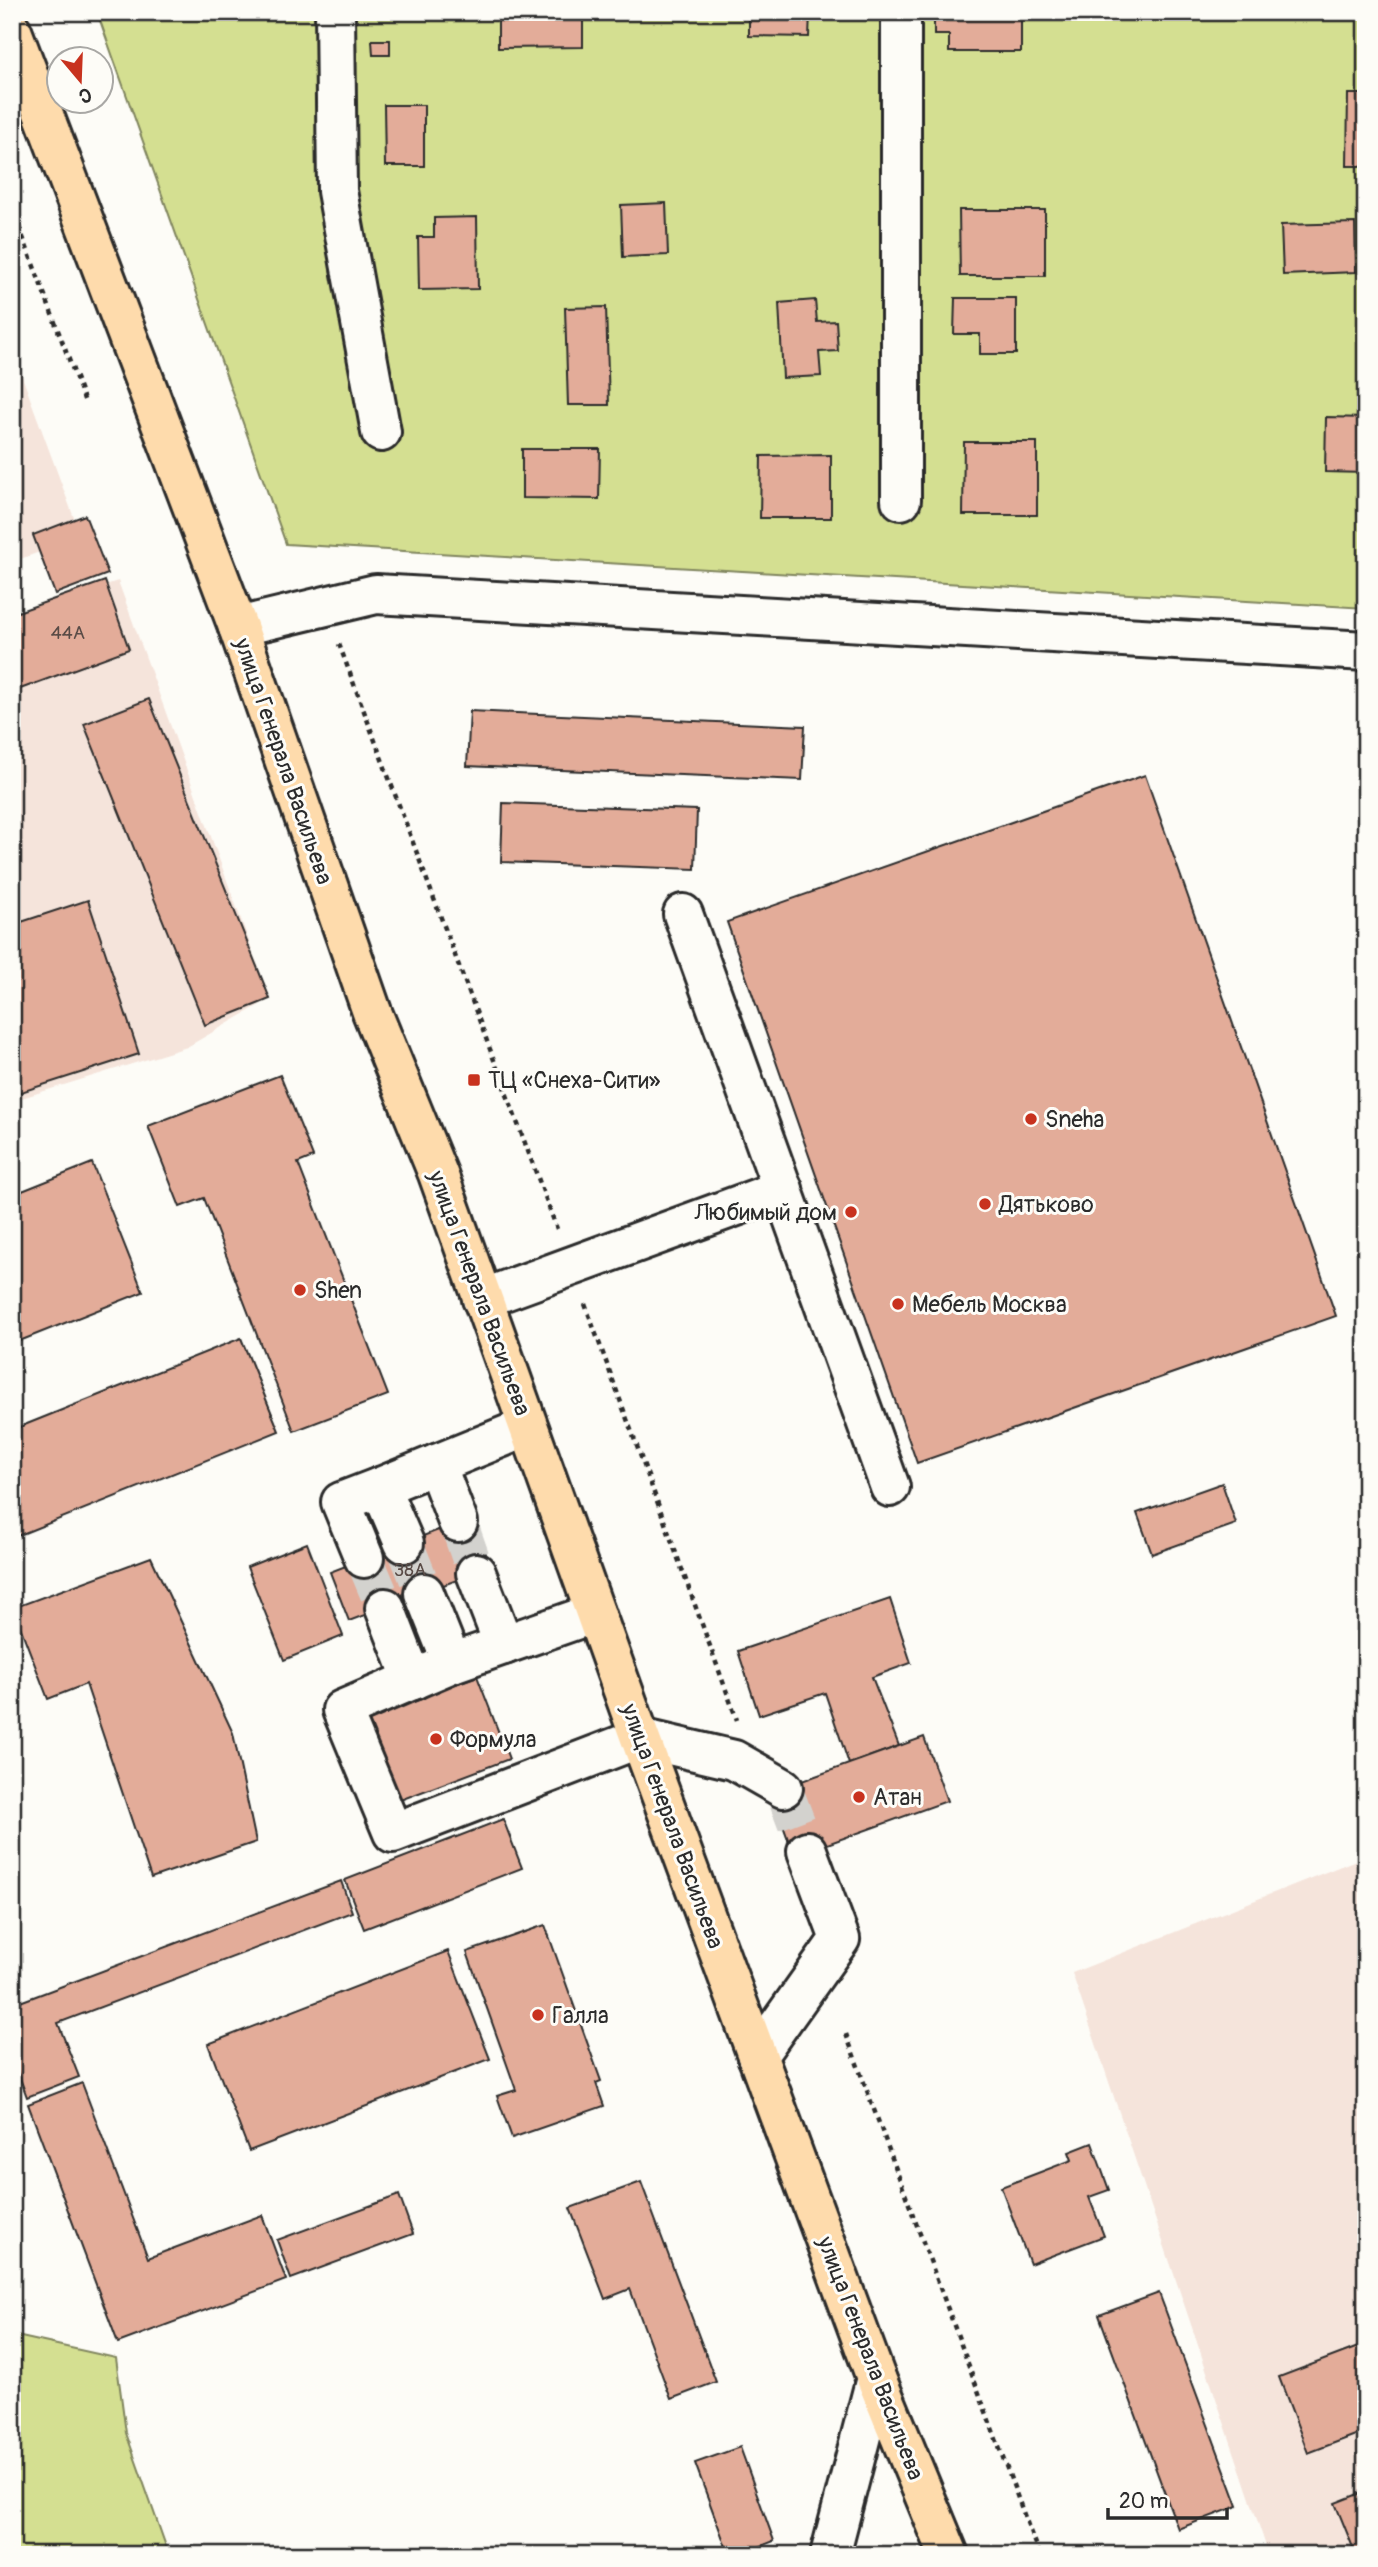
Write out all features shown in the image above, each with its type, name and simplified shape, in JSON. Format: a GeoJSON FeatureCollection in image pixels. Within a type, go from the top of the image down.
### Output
{"type":"FeatureCollection","features":[{"type":"Feature","properties":{"kind":"main road","name":"улица Генерала Васильева"},"geometry":{"type":"LineString","coordinates":[[12,31],[238,627],[372,1012],[438,1174],[640,1738],[876,2378],[949,2555]]}},
{"type":"Feature","properties":{"kind":"lane"},"geometry":{"type":"LineString","coordinates":[[335,12],[337,191],[381,432]]}},
{"type":"Feature","properties":{"kind":"lane"},"geometry":{"type":"LineString","coordinates":[[901,12],[901,500]]}},
{"type":"Feature","properties":{"kind":"lane"},"geometry":{"type":"LineString","coordinates":[[238,627],[376,594],[1366,652]]}},
{"type":"Feature","properties":{"kind":"lane"},"geometry":{"type":"LineString","coordinates":[[683,914],[890,1488]]}},
{"type":"Feature","properties":{"kind":"lane"},"geometry":{"type":"LineString","coordinates":[[482,1299],[783,1189]]}},
{"type":"Feature","properties":{"kind":"lane"},"geometry":{"type":"LineString","coordinates":[[365,1558],[341,1503],[527,1427]]}},
{"type":"Feature","properties":{"kind":"lane"},"geometry":{"type":"LineString","coordinates":[[436,1464],[458,1522]]}},
{"type":"Feature","properties":{"kind":"lane"},"geometry":{"type":"LineString","coordinates":[[380,1487],[404,1543]]}},
{"type":"Feature","properties":{"kind":"lane"},"geometry":{"type":"LineString","coordinates":[[476,1573],[505,1645]]}},
{"type":"Feature","properties":{"kind":"lane"},"geometry":{"type":"LineString","coordinates":[[424,1593],[452,1663]]}},
{"type":"Feature","properties":{"kind":"lane"},"geometry":{"type":"LineString","coordinates":[[384,1608],[413,1679]]}},
{"type":"Feature","properties":{"kind":"lane"},"geometry":{"type":"LineString","coordinates":[[595,1613],[452,1663],[342,1710],[393,1833],[640,1738],[734,1760],[770,1780]]}},
{"type":"Feature","properties":{"kind":"lane"},"geometry":{"type":"LineString","coordinates":[[757,2056],[840,1939],[807,1851]]}},
{"type":"Feature","properties":{"kind":"lane"},"geometry":{"type":"LineString","coordinates":[[830,2555],[876,2378]]}},
{"type":"Feature","properties":{"kind":"path"},"geometry":{"type":"LineString","coordinates":[[12,208],[85,402]]}},
{"type":"Feature","properties":{"kind":"path"},"geometry":{"type":"LineString","coordinates":[[337,639],[561,1238]]}},
{"type":"Feature","properties":{"kind":"path"},"geometry":{"type":"LineString","coordinates":[[581,1293],[770,1780]]}},
{"type":"Feature","properties":{"kind":"path"},"geometry":{"type":"LineString","coordinates":[[846,2034],[1039,2555]]}},
{"type":"Feature","properties":{"kind":"shaded area"},"geometry":{"type":"Polygon","coordinates":[[[12,349],[81,537],[12,562],[12,349]]]}},
{"type":"Feature","properties":{"kind":"shaded area"},"geometry":{"type":"Polygon","coordinates":[[[118,581],[270,999],[187,1047],[12,1101],[12,615],[118,581]]]}},
{"type":"Feature","properties":{"kind":"shaded area"},"geometry":{"type":"Polygon","coordinates":[[[1366,1856],[1366,2555],[1269,2555],[1072,1973],[1366,1856]]]}},
{"type":"Feature","properties":{"kind":"green space"},"geometry":{"type":"Polygon","coordinates":[[[97,12],[1366,12],[1366,608],[286,544],[116,65],[116,46],[109,46],[97,12]]]}},
{"type":"Feature","properties":{"kind":"green space"},"geometry":{"type":"Polygon","coordinates":[[[12,2335],[116,2358],[126,2433],[169,2555],[12,2555],[12,2335]]]}},
{"type":"Feature","properties":{"kind":"building"},"geometry":{"type":"Polygon","coordinates":[[[498,12],[583,12],[583,47],[498,48],[498,12]]]}},
{"type":"Feature","properties":{"kind":"building"},"geometry":{"type":"Polygon","coordinates":[[[749,12],[810,12],[809,37],[749,36],[749,12]]]}},
{"type":"Feature","properties":{"kind":"building"},"geometry":{"type":"Polygon","coordinates":[[[934,12],[1021,12],[1021,52],[949,52],[949,35],[934,35],[934,12]]]}},
{"type":"Feature","properties":{"kind":"building"},"geometry":{"type":"Polygon","coordinates":[[[372,40],[390,40],[390,55],[373,55],[372,40]]]}},
{"type":"Feature","properties":{"kind":"building"},"geometry":{"type":"Polygon","coordinates":[[[1348,94],[1366,94],[1366,166],[1347,166],[1348,94]]]}},
{"type":"Feature","properties":{"kind":"building"},"geometry":{"type":"Polygon","coordinates":[[[384,105],[424,105],[424,166],[385,166],[384,105]]]}},
{"type":"Feature","properties":{"kind":"building"},"geometry":{"type":"Polygon","coordinates":[[[666,203],[668,255],[623,257],[621,205],[666,203]]]}},
{"type":"Feature","properties":{"kind":"building"},"geometry":{"type":"Polygon","coordinates":[[[959,210],[1045,210],[1045,276],[960,276],[959,210]]]}},
{"type":"Feature","properties":{"kind":"building"},"geometry":{"type":"Polygon","coordinates":[[[477,217],[478,289],[419,290],[418,237],[434,237],[434,218],[477,217]]]}},
{"type":"Feature","properties":{"kind":"building"},"geometry":{"type":"Polygon","coordinates":[[[1355,223],[1356,272],[1283,275],[1281,225],[1355,223]]]}},
{"type":"Feature","properties":{"kind":"building"},"geometry":{"type":"Polygon","coordinates":[[[955,298],[1016,298],[1016,354],[980,354],[980,334],[954,334],[955,298]]]}},
{"type":"Feature","properties":{"kind":"building"},"geometry":{"type":"Polygon","coordinates":[[[815,300],[817,322],[836,321],[838,351],[819,352],[821,376],[783,378],[779,303],[815,300]]]}},
{"type":"Feature","properties":{"kind":"building"},"geometry":{"type":"Polygon","coordinates":[[[606,307],[609,405],[568,405],[565,308],[606,307]]]}},
{"type":"Feature","properties":{"kind":"building"},"geometry":{"type":"Polygon","coordinates":[[[1326,417],[1366,418],[1366,473],[1325,472],[1326,417]]]}},
{"type":"Feature","properties":{"kind":"building"},"geometry":{"type":"Polygon","coordinates":[[[964,442],[1037,442],[1037,515],[963,515],[964,442]]]}},
{"type":"Feature","properties":{"kind":"building"},"geometry":{"type":"Polygon","coordinates":[[[522,449],[600,449],[599,499],[522,498],[522,449]]]}},
{"type":"Feature","properties":{"kind":"building"},"geometry":{"type":"Polygon","coordinates":[[[831,455],[831,518],[760,518],[761,456],[831,455]]]}},
{"type":"Feature","properties":{"kind":"building"},"geometry":{"type":"Polygon","coordinates":[[[85,515],[108,574],[55,594],[33,535],[85,515]]]}},
{"type":"Feature","properties":{"kind":"building"},"geometry":{"type":"Polygon","coordinates":[[[105,581],[129,649],[12,692],[12,614],[105,581]]]}},
{"type":"Feature","properties":{"kind":"building"},"geometry":{"type":"Polygon","coordinates":[[[149,699],[270,999],[205,1025],[84,724],[149,699]]]}},
{"type":"Feature","properties":{"kind":"building"},"geometry":{"type":"Polygon","coordinates":[[[470,711],[805,726],[802,780],[467,766],[470,711]]]}},
{"type":"Feature","properties":{"kind":"building","name":"Sneha"},"geometry":{"type":"Polygon","coordinates":[[[1145,775],[1336,1316],[917,1463],[727,922],[1145,775]]]}},
{"type":"Feature","properties":{"kind":"building"},"geometry":{"type":"Polygon","coordinates":[[[503,803],[697,810],[695,869],[501,862],[503,803]]]}},
{"type":"Feature","properties":{"kind":"building"},"geometry":{"type":"Polygon","coordinates":[[[88,900],[139,1054],[12,1095],[12,925],[88,900]]]}},
{"type":"Feature","properties":{"kind":"building"},"geometry":{"type":"Polygon","coordinates":[[[280,1075],[313,1157],[298,1163],[388,1395],[294,1431],[204,1198],[180,1207],[148,1126],[280,1075]]]}},
{"type":"Feature","properties":{"kind":"building"},"geometry":{"type":"Polygon","coordinates":[[[92,1163],[143,1292],[12,1344],[12,1195],[92,1163]]]}},
{"type":"Feature","properties":{"kind":"building"},"geometry":{"type":"Polygon","coordinates":[[[241,1338],[279,1431],[12,1538],[12,1430],[241,1338]]]}},
{"type":"Feature","properties":{"kind":"building"},"geometry":{"type":"Polygon","coordinates":[[[1222,1483],[1236,1524],[1152,1554],[1137,1513],[1222,1483]]]}},
{"type":"Feature","properties":{"kind":"building"},"geometry":{"type":"Polygon","coordinates":[[[472,1517],[491,1567],[349,1621],[330,1572],[472,1517]]]}},
{"type":"Feature","properties":{"kind":"building"},"geometry":{"type":"Polygon","coordinates":[[[307,1543],[343,1636],[284,1660],[247,1567],[307,1543]]]}},
{"type":"Feature","properties":{"kind":"building"},"geometry":{"type":"Polygon","coordinates":[[[151,1557],[233,1733],[256,1842],[151,1878],[86,1684],[48,1699],[13,1608],[151,1557]]]}},
{"type":"Feature","properties":{"kind":"building"},"geometry":{"type":"Polygon","coordinates":[[[890,1599],[911,1663],[872,1677],[899,1746],[849,1764],[825,1693],[759,1715],[738,1651],[890,1599]]]}},
{"type":"Feature","properties":{"kind":"building","name":"Формула"},"geometry":{"type":"Polygon","coordinates":[[[477,1676],[509,1759],[395,1802],[363,1718],[477,1676]]]}},
{"type":"Feature","properties":{"kind":"building","name":"Атан"},"geometry":{"type":"Polygon","coordinates":[[[924,1737],[947,1801],[794,1856],[771,1792],[924,1737]]]}},
{"type":"Feature","properties":{"kind":"building"},"geometry":{"type":"Polygon","coordinates":[[[503,1819],[522,1868],[364,1929],[345,1880],[503,1819]]]}},
{"type":"Feature","properties":{"kind":"building"},"geometry":{"type":"Polygon","coordinates":[[[341,1881],[352,1912],[58,2023],[79,2077],[27,2097],[12,2057],[12,2005],[341,1881]]]}},
{"type":"Feature","properties":{"kind":"building"},"geometry":{"type":"Polygon","coordinates":[[[545,1925],[601,2081],[596,2083],[604,2106],[512,2138],[497,2096],[516,2090],[467,1952],[545,1925]]]}},
{"type":"Feature","properties":{"kind":"building"},"geometry":{"type":"Polygon","coordinates":[[[448,1951],[490,2059],[249,2151],[208,2044],[448,1951]]]}},
{"type":"Feature","properties":{"kind":"building"},"geometry":{"type":"Polygon","coordinates":[[[82,2083],[148,2258],[262,2215],[286,2280],[118,2343],[28,2104],[82,2083]]]}},
{"type":"Feature","properties":{"kind":"building"},"geometry":{"type":"Polygon","coordinates":[[[1092,2143],[1109,2190],[1089,2197],[1104,2236],[1030,2264],[1001,2187],[1072,2160],[1069,2152],[1092,2143]]]}},
{"type":"Feature","properties":{"kind":"building"},"geometry":{"type":"Polygon","coordinates":[[[641,2182],[716,2382],[671,2399],[630,2289],[605,2299],[570,2208],[641,2182]]]}},
{"type":"Feature","properties":{"kind":"building"},"geometry":{"type":"Polygon","coordinates":[[[399,2195],[413,2234],[291,2279],[277,2240],[399,2195]]]}},
{"type":"Feature","properties":{"kind":"building"},"geometry":{"type":"Polygon","coordinates":[[[1159,2293],[1238,2506],[1178,2529],[1099,2315],[1159,2293]]]}},
{"type":"Feature","properties":{"kind":"building"},"geometry":{"type":"Polygon","coordinates":[[[1366,2344],[1366,2431],[1308,2453],[1279,2377],[1366,2344]]]}},
{"type":"Feature","properties":{"kind":"building"},"geometry":{"type":"Polygon","coordinates":[[[740,2447],[774,2541],[738,2555],[729,2555],[695,2463],[740,2447]]]}},
{"type":"Feature","properties":{"kind":"building"},"geometry":{"type":"Polygon","coordinates":[[[1366,2491],[1366,2555],[1356,2555],[1335,2503],[1366,2491]]]}},
{"type":"Feature","properties":{"kind":"tunnel"},"geometry":{"type":"LineString","coordinates":[[458,1522],[476,1573]]}},
{"type":"Feature","properties":{"kind":"tunnel"},"geometry":{"type":"LineString","coordinates":[[404,1543],[424,1593]]}},
{"type":"Feature","properties":{"kind":"tunnel"},"geometry":{"type":"LineString","coordinates":[[364,1558],[385,1608]]}},
{"type":"Feature","properties":{"kind":"tunnel"},"geometry":{"type":"LineString","coordinates":[[783,1788],[807,1851]]}},
{"type":"Feature","properties":{"kind":"place","name":"ТЦ «Снеха-Сити»"},"geometry":{"type":"Point","coordinates":[474,1080]}},
{"type":"Feature","properties":{"kind":"place","name":"Sneha"},"geometry":{"type":"Point","coordinates":[1031,1119]}},
{"type":"Feature","properties":{"kind":"place","name":"Дятьково"},"geometry":{"type":"Point","coordinates":[985,1204]}},
{"type":"Feature","properties":{"kind":"place","name":"Любимый дом"},"geometry":{"type":"Point","coordinates":[851,1212]}},
{"type":"Feature","properties":{"kind":"place","name":"Shen"},"geometry":{"type":"Point","coordinates":[300,1290]}},
{"type":"Feature","properties":{"kind":"place","name":"Мебель Москва"},"geometry":{"type":"Point","coordinates":[898,1304]}},
{"type":"Feature","properties":{"kind":"place","name":"Формула"},"geometry":{"type":"Point","coordinates":[436,1739]}},
{"type":"Feature","properties":{"kind":"place","name":"Атан"},"geometry":{"type":"Point","coordinates":[859,1797]}},
{"type":"Feature","properties":{"kind":"place","name":"Галла"},"geometry":{"type":"Point","coordinates":[538,2015]}}]}
